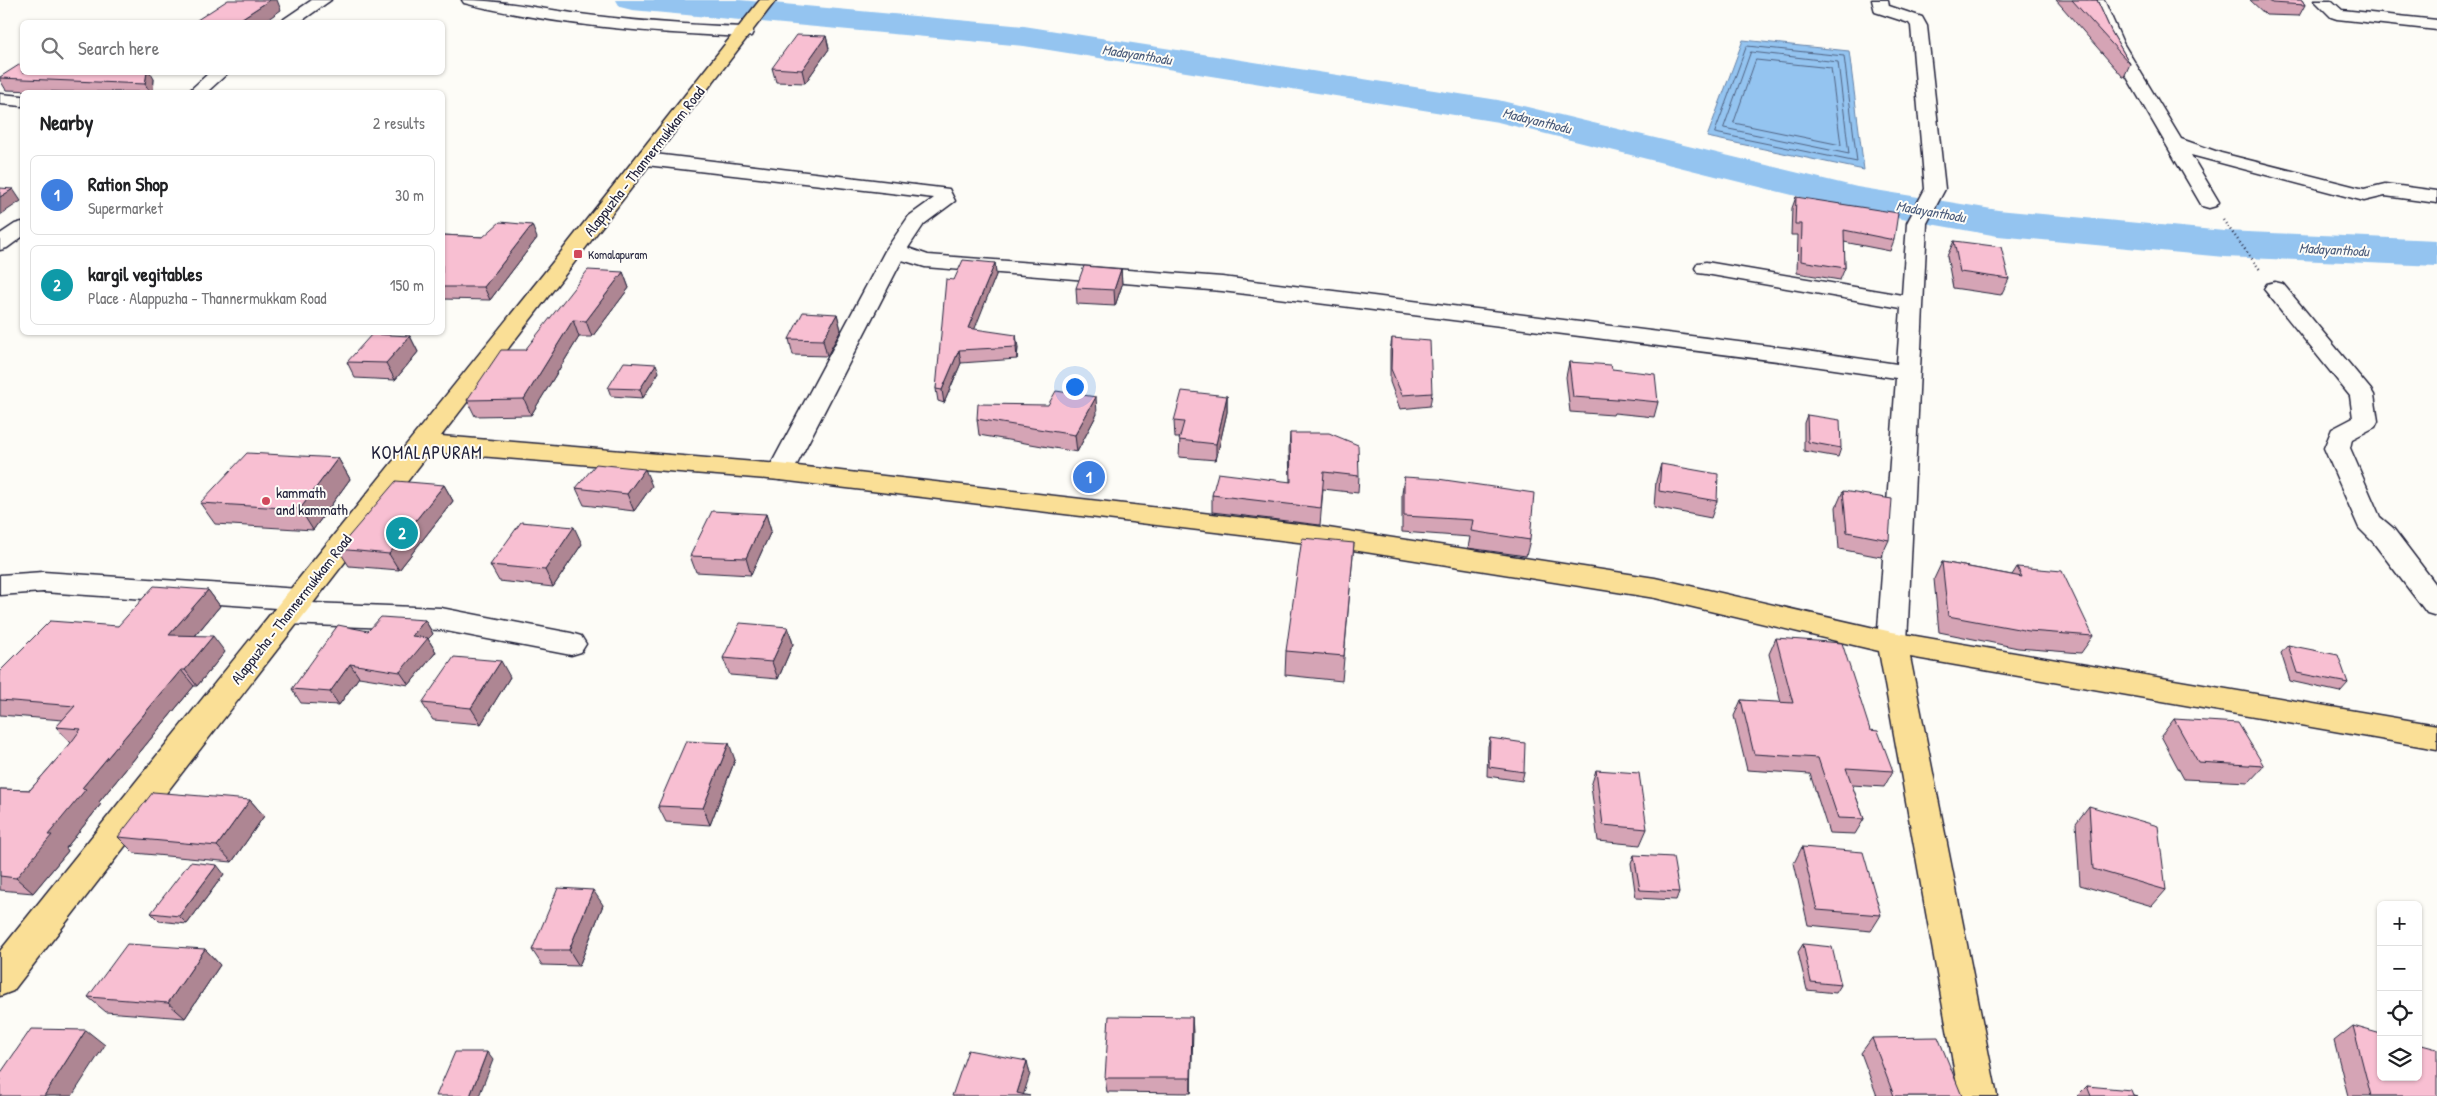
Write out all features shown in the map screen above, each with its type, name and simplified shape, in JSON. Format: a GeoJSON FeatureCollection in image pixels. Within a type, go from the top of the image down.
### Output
{"type":"FeatureCollection","features":[{"type":"Feature","properties":{"kind":"main road","name":"Alappuzha - Thannermukkam Road"},"geometry":{"type":"LineString","coordinates":[[0,979],[646,158],[768,0]]}},
{"type":"Feature","properties":{"kind":"main road"},"geometry":{"type":"LineString","coordinates":[[422,442],[780,472],[1325,536],[1654,588],[1892,643],[2437,736]]}},
{"type":"Feature","properties":{"kind":"main road"},"geometry":{"type":"LineString","coordinates":[[1892,643],[1978,1096]]}},
{"type":"Feature","properties":{"kind":"street"},"geometry":{"type":"LineString","coordinates":[[293,20],[323,0]]}},
{"type":"Feature","properties":{"kind":"street"},"geometry":{"type":"LineString","coordinates":[[470,0],[563,18],[662,29],[747,29]]}},
{"type":"Feature","properties":{"kind":"street"},"geometry":{"type":"LineString","coordinates":[[1880,0],[1882,9],[1916,20],[1920,26],[1935,190],[1916,224],[1892,643]]}},
{"type":"Feature","properties":{"kind":"street"},"geometry":{"type":"LineString","coordinates":[[2096,0],[2115,44],[2209,202]]}},
{"type":"Feature","properties":{"kind":"street"},"geometry":{"type":"LineString","coordinates":[[2322,0],[2337,14],[2437,25]]}},
{"type":"Feature","properties":{"kind":"street"},"geometry":{"type":"LineString","coordinates":[[199,90],[217,75]]}},
{"type":"Feature","properties":{"kind":"street"},"geometry":{"type":"LineString","coordinates":[[0,99],[20,101]]}},
{"type":"Feature","properties":{"kind":"street"},"geometry":{"type":"LineString","coordinates":[[2175,143],[2214,157],[2364,194],[2384,190],[2437,198]]}},
{"type":"Feature","properties":{"kind":"street"},"geometry":{"type":"LineString","coordinates":[[646,158],[942,193],[945,201],[916,220],[896,252],[780,472]]}},
{"type":"Feature","properties":{"kind":"street"},"geometry":{"type":"LineString","coordinates":[[0,244],[20,229]]}},
{"type":"Feature","properties":{"kind":"street"},"geometry":{"type":"LineString","coordinates":[[896,252],[925,261],[1222,284],[1793,356],[1908,373]]}},
{"type":"Feature","properties":{"kind":"street"},"geometry":{"type":"LineString","coordinates":[[1706,268],[1912,304]]}},
{"type":"Feature","properties":{"kind":"street"},"geometry":{"type":"LineString","coordinates":[[2275,289],[2362,395],[2366,421],[2341,436],[2336,448],[2369,522],[2383,535],[2437,606]]}},
{"type":"Feature","properties":{"kind":"street"},"geometry":{"type":"LineString","coordinates":[[0,585],[43,582],[440,619],[571,644]]}},
{"type":"Feature","properties":{"kind":"path"},"geometry":{"type":"LineString","coordinates":[[2209,202],[2275,289]]}},
{"type":"Feature","properties":{"kind":"water"},"geometry":{"type":"Polygon","coordinates":[[[1743,40],[1849,51],[1864,170],[1707,137],[1743,40]]]}},
{"type":"Feature","properties":{"kind":"building"},"geometry":{"type":"Polygon","coordinates":[[[228,0],[270,0],[239,20],[197,20],[228,0]]]}},
{"type":"Feature","properties":{"kind":"building"},"geometry":{"type":"Polygon","coordinates":[[[2072,0],[2097,0],[2111,31],[2130,64],[2072,0]]]}},
{"type":"Feature","properties":{"kind":"building"},"geometry":{"type":"Polygon","coordinates":[[[2268,0],[2302,0],[2305,5],[2272,3],[2268,0]]]}},
{"type":"Feature","properties":{"kind":"building"},"geometry":{"type":"Polygon","coordinates":[[[796,35],[826,36],[802,70],[772,68],[796,35]]]}},
{"type":"Feature","properties":{"kind":"building"},"geometry":{"type":"Polygon","coordinates":[[[20,64],[20,75],[146,75],[145,84],[0,77],[20,64]]]}},
{"type":"Feature","properties":{"kind":"building"},"geometry":{"type":"Polygon","coordinates":[[[0,188],[13,189],[0,197],[0,188]]]}},
{"type":"Feature","properties":{"kind":"building"},"geometry":{"type":"Polygon","coordinates":[[[1796,197],[1898,213],[1894,240],[1844,230],[1845,268],[1801,261],[1802,224],[1795,224],[1796,197]]]}},
{"type":"Feature","properties":{"kind":"building"},"geometry":{"type":"Polygon","coordinates":[[[500,222],[532,225],[484,287],[445,287],[445,235],[483,237],[500,222]]]}},
{"type":"Feature","properties":{"kind":"building"},"geometry":{"type":"Polygon","coordinates":[[[1954,241],[2001,247],[2009,279],[1960,272],[1954,241]]]}},
{"type":"Feature","properties":{"kind":"building"},"geometry":{"type":"Polygon","coordinates":[[[963,260],[995,263],[968,328],[1016,335],[1016,347],[959,350],[942,390],[936,389],[946,279],[954,280],[963,260]]]}},
{"type":"Feature","properties":{"kind":"building"},"geometry":{"type":"Polygon","coordinates":[[[1084,266],[1121,269],[1114,290],[1076,288],[1084,266]]]}},
{"type":"Feature","properties":{"kind":"building"},"geometry":{"type":"Polygon","coordinates":[[[588,270],[623,272],[586,321],[573,320],[524,399],[467,400],[501,350],[525,350],[588,270]]]}},
{"type":"Feature","properties":{"kind":"building"},"geometry":{"type":"Polygon","coordinates":[[[803,312],[837,314],[823,340],[789,339],[803,312]]]}},
{"type":"Feature","properties":{"kind":"building"},"geometry":{"type":"Polygon","coordinates":[[[371,335],[410,336],[386,363],[347,362],[371,335]]]}},
{"type":"Feature","properties":{"kind":"building"},"geometry":{"type":"Polygon","coordinates":[[[1392,338],[1430,341],[1432,393],[1402,395],[1391,369],[1392,338]]]}},
{"type":"Feature","properties":{"kind":"building"},"geometry":{"type":"Polygon","coordinates":[[[624,362],[656,364],[640,389],[608,388],[624,362]]]}},
{"type":"Feature","properties":{"kind":"building"},"geometry":{"type":"Polygon","coordinates":[[[1569,362],[1611,365],[1612,369],[1655,374],[1658,402],[1617,398],[1617,400],[1573,397],[1569,362]]]}},
{"type":"Feature","properties":{"kind":"building"},"geometry":{"type":"Polygon","coordinates":[[[1056,391],[1096,397],[1075,435],[977,419],[978,404],[1048,405],[1056,391]]]}},
{"type":"Feature","properties":{"kind":"building"},"geometry":{"type":"Polygon","coordinates":[[[1182,391],[1227,396],[1216,444],[1179,440],[1184,422],[1174,421],[1182,391]]]}},
{"type":"Feature","properties":{"kind":"building"},"geometry":{"type":"Polygon","coordinates":[[[1807,415],[1840,420],[1841,448],[1808,442],[1807,415]]]}},
{"type":"Feature","properties":{"kind":"building"},"geometry":{"type":"Polygon","coordinates":[[[1290,433],[1329,433],[1358,445],[1359,476],[1324,472],[1321,508],[1212,495],[1218,473],[1291,482],[1290,433]]]}},
{"type":"Feature","properties":{"kind":"building"},"geometry":{"type":"Polygon","coordinates":[[[247,453],[338,458],[300,509],[200,503],[247,453]]]}},
{"type":"Feature","properties":{"kind":"building"},"geometry":{"type":"Polygon","coordinates":[[[596,464],[645,469],[627,494],[576,488],[596,464]]]}},
{"type":"Feature","properties":{"kind":"building"},"geometry":{"type":"Polygon","coordinates":[[[1661,464],[1718,474],[1717,501],[1659,491],[1661,464]]]}},
{"type":"Feature","properties":{"kind":"building"},"geometry":{"type":"Polygon","coordinates":[[[1404,477],[1438,479],[1534,493],[1530,540],[1471,531],[1473,520],[1404,516],[1404,477]]]}},
{"type":"Feature","properties":{"kind":"building"},"geometry":{"type":"Polygon","coordinates":[[[396,481],[444,485],[389,554],[338,549],[396,481]]]}},
{"type":"Feature","properties":{"kind":"building"},"geometry":{"type":"Polygon","coordinates":[[[1843,491],[1892,499],[1889,540],[1847,532],[1843,491]]]}},
{"type":"Feature","properties":{"kind":"building"},"geometry":{"type":"Polygon","coordinates":[[[712,511],[766,514],[746,558],[690,556],[712,511]]]}},
{"type":"Feature","properties":{"kind":"building"},"geometry":{"type":"Polygon","coordinates":[[[521,522],[574,527],[545,570],[490,565],[521,522]]]}},
{"type":"Feature","properties":{"kind":"building"},"geometry":{"type":"Polygon","coordinates":[[[1302,538],[1354,543],[1344,656],[1286,651],[1302,538]]]}},
{"type":"Feature","properties":{"kind":"building"},"geometry":{"type":"Polygon","coordinates":[[[1942,562],[2022,577],[2017,567],[2062,571],[2093,636],[2029,631],[1948,616],[1942,562]]]}},
{"type":"Feature","properties":{"kind":"building"},"geometry":{"type":"Polygon","coordinates":[[[154,586],[208,590],[169,635],[213,636],[185,670],[181,670],[82,788],[86,789],[48,835],[52,835],[16,878],[0,876],[0,789],[30,790],[81,729],[56,727],[75,706],[0,700],[0,671],[50,621],[118,626],[154,586]]]}},
{"type":"Feature","properties":{"kind":"building"},"geometry":{"type":"Polygon","coordinates":[[[381,617],[425,620],[412,636],[428,638],[400,672],[350,664],[330,692],[292,689],[338,625],[368,631],[381,617]]]}},
{"type":"Feature","properties":{"kind":"building"},"geometry":{"type":"Polygon","coordinates":[[[740,623],[788,627],[772,662],[723,658],[740,623]]]}},
{"type":"Feature","properties":{"kind":"building"},"geometry":{"type":"Polygon","coordinates":[[[1776,638],[1842,643],[1870,730],[1878,731],[1893,771],[1846,768],[1864,819],[1838,818],[1818,758],[1754,754],[1741,700],[1793,703],[1776,638]]]}},
{"type":"Feature","properties":{"kind":"building"},"geometry":{"type":"Polygon","coordinates":[[[2288,645],[2338,655],[2348,683],[2297,673],[2288,645]]]}},
{"type":"Feature","properties":{"kind":"building"},"geometry":{"type":"Polygon","coordinates":[[[454,657],[501,661],[471,708],[422,703],[454,657]]]}},
{"type":"Feature","properties":{"kind":"building"},"geometry":{"type":"Polygon","coordinates":[[[2174,719],[2238,723],[2264,766],[2198,762],[2174,719]]]}},
{"type":"Feature","properties":{"kind":"building"},"geometry":{"type":"Polygon","coordinates":[[[1490,738],[1525,743],[1524,772],[1489,767],[1490,738]]]}},
{"type":"Feature","properties":{"kind":"building"},"geometry":{"type":"Polygon","coordinates":[[[686,741],[729,743],[703,808],[658,806],[686,741]]]}},
{"type":"Feature","properties":{"kind":"building"},"geometry":{"type":"Polygon","coordinates":[[[1596,770],[1639,773],[1647,829],[1603,825],[1596,770]]]}},
{"type":"Feature","properties":{"kind":"building"},"geometry":{"type":"Polygon","coordinates":[[[153,792],[250,800],[217,846],[118,837],[153,792]]]}},
{"type":"Feature","properties":{"kind":"building"},"geometry":{"type":"Polygon","coordinates":[[[2089,806],[2158,826],[2166,890],[2093,869],[2089,806]]]}},
{"type":"Feature","properties":{"kind":"building"},"geometry":{"type":"Polygon","coordinates":[[[1802,847],[1863,852],[1881,915],[1817,910],[1802,847]]]}},
{"type":"Feature","properties":{"kind":"building"},"geometry":{"type":"Polygon","coordinates":[[[1634,855],[1673,857],[1679,892],[1640,890],[1634,855]]]}},
{"type":"Feature","properties":{"kind":"building"},"geometry":{"type":"Polygon","coordinates":[[[190,862],[217,865],[179,916],[151,913],[190,862]]]}},
{"type":"Feature","properties":{"kind":"building"},"geometry":{"type":"Polygon","coordinates":[[[558,888],[593,890],[569,950],[532,950],[558,888]]]}},
{"type":"Feature","properties":{"kind":"building"},"geometry":{"type":"Polygon","coordinates":[[[127,944],[205,949],[168,1003],[88,997],[127,944]]]}},
{"type":"Feature","properties":{"kind":"building"},"geometry":{"type":"Polygon","coordinates":[[[1803,944],[1832,947],[1841,985],[1811,982],[1803,944]]]}},
{"type":"Feature","properties":{"kind":"building"},"geometry":{"type":"Polygon","coordinates":[[[1109,1016],[1192,1017],[1191,1078],[1105,1078],[1109,1016]]]}},
{"type":"Feature","properties":{"kind":"building"},"geometry":{"type":"Polygon","coordinates":[[[2353,1026],[2377,1033],[2377,1081],[2422,1081],[2422,1045],[2437,1049],[2437,1096],[2371,1096],[2353,1026]]]}},
{"type":"Feature","properties":{"kind":"building"},"geometry":{"type":"Polygon","coordinates":[[[31,1029],[86,1030],[44,1096],[0,1096],[0,1074],[31,1029]]]}},
{"type":"Feature","properties":{"kind":"building"},"geometry":{"type":"Polygon","coordinates":[[[1938,1037],[1962,1096],[1894,1096],[1872,1038],[1938,1037]]]}},
{"type":"Feature","properties":{"kind":"building"},"geometry":{"type":"Polygon","coordinates":[[[968,1050],[1027,1061],[1017,1093],[1030,1096],[952,1096],[968,1050]]]}},
{"type":"Feature","properties":{"kind":"building"},"geometry":{"type":"Polygon","coordinates":[[[455,1052],[487,1052],[470,1096],[436,1096],[455,1052]]]}},
{"type":"Feature","properties":{"kind":"building"},"geometry":{"type":"Polygon","coordinates":[[[2087,1086],[2131,1090],[2133,1095],[2137,1096],[2091,1096],[2087,1086]]]}},
{"type":"Feature","properties":{"kind":"waterway","name":"Madayanthodu"},"geometry":{"type":"LineString","coordinates":[[632,0],[1024,36],[1498,111],[1857,199],[1998,223],[2224,244],[2437,253]]}},
{"type":"Feature","properties":{"kind":"place","name":"Komalapuram"},"geometry":{"type":"Point","coordinates":[578,254]}},
{"type":"Feature","properties":{"kind":"place","name":"Ration Shop"},"geometry":{"type":"Point","coordinates":[1089,477]}},
{"type":"Feature","properties":{"kind":"place","name":"kammath and kammath"},"geometry":{"type":"Point","coordinates":[266,501]}},
{"type":"Feature","properties":{"kind":"place","name":"kargil vegitables"},"geometry":{"type":"Point","coordinates":[402,533]}},
{"type":"Feature","properties":{"kind":"district","name":"KOMALAPURAM"},"geometry":{"type":"Point","coordinates":[427,452]}}]}
